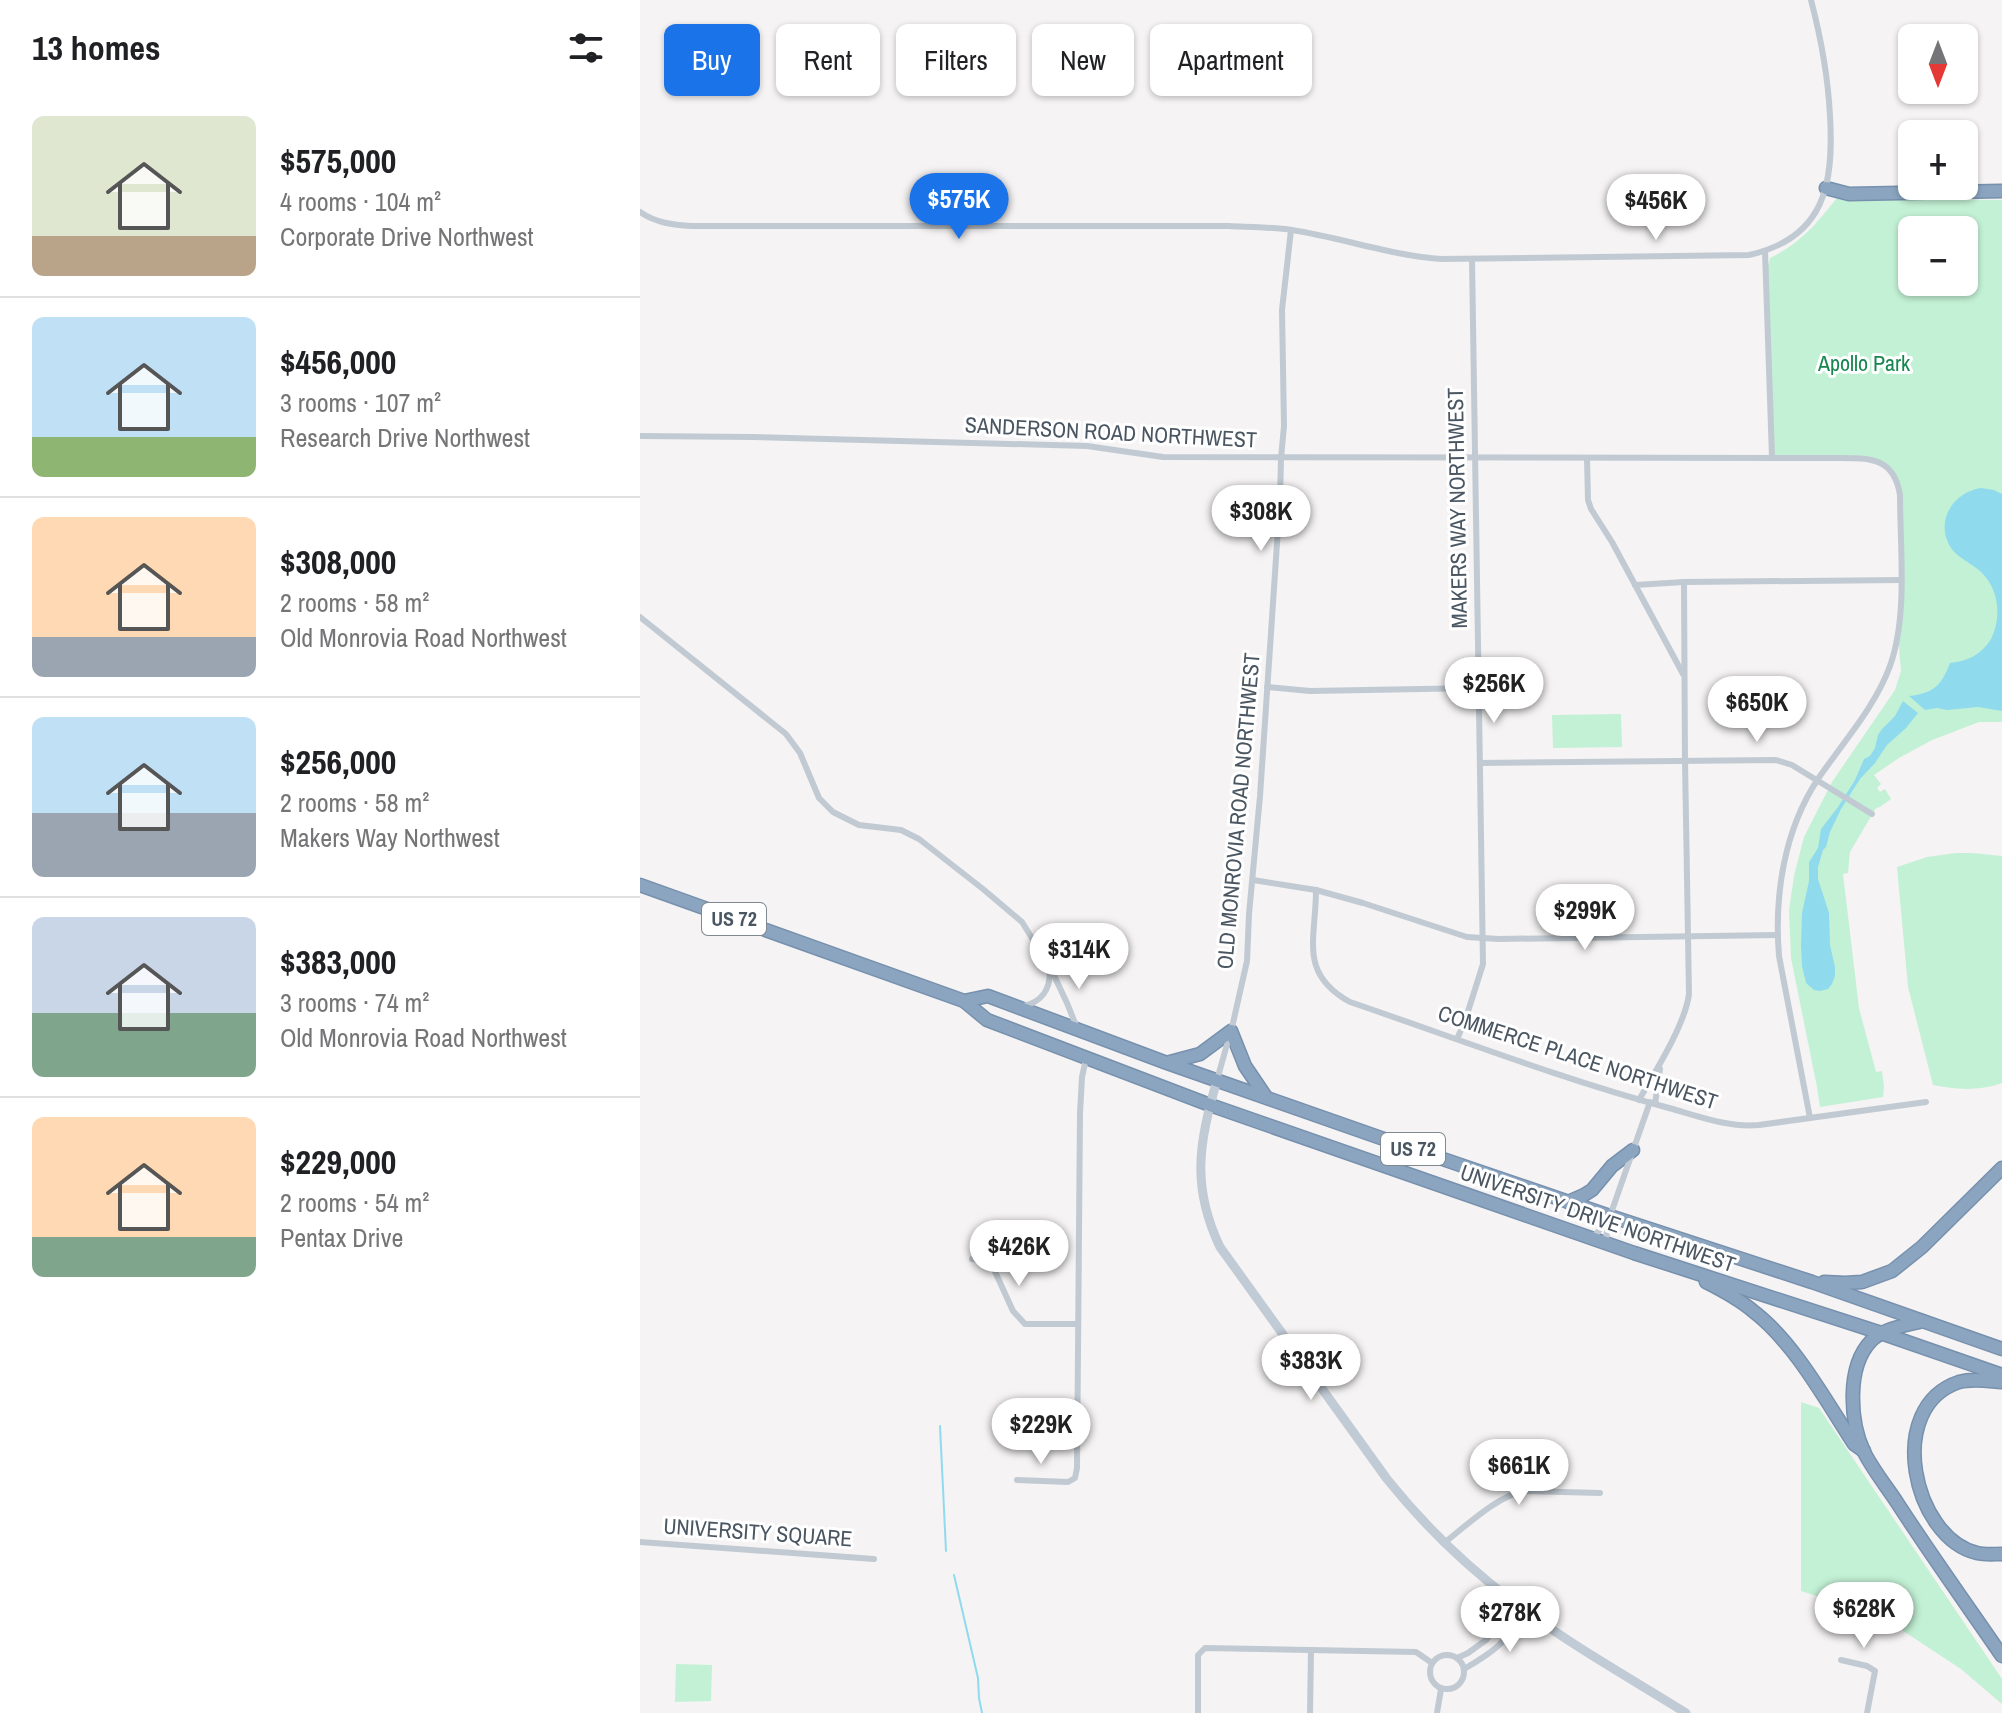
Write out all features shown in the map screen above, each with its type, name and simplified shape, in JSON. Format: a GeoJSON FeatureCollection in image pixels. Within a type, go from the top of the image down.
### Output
{"type":"FeatureCollection","features":[{"type":"Feature","properties":{"kind":"highway"},"geometry":{"type":"LineString","coordinates":[[1826,188],[1849,194],[2002,191]]}},
{"type":"Feature","properties":{"kind":"highway","name":"UNIVERSITY DRIVE NORTHWEST"},"geometry":{"type":"LineString","coordinates":[[640,885],[964,1001],[987,1020],[1210,1105],[1599,1241],[2002,1375]]}},
{"type":"Feature","properties":{"kind":"highway","name":"UNIVERSITY DRIVE NORTHWEST"},"geometry":{"type":"LineString","coordinates":[[964,1001],[988,996],[1167,1063],[2002,1349]]}},
{"type":"Feature","properties":{"kind":"highway"},"geometry":{"type":"LineString","coordinates":[[1167,1063],[1200,1054],[1231,1031],[1245,1066],[1266,1097]]}},
{"type":"Feature","properties":{"kind":"highway"},"geometry":{"type":"LineString","coordinates":[[1568,1202],[1592,1190],[1612,1166],[1633,1150]]}},
{"type":"Feature","properties":{"kind":"highway"},"geometry":{"type":"LineString","coordinates":[[1812,1282],[1862,1282],[1892,1271],[1922,1247],[2002,1168]]}},
{"type":"Feature","properties":{"kind":"highway"},"geometry":{"type":"LineString","coordinates":[[1678,1267],[1733,1296],[1770,1326],[1813,1380],[1854,1444],[1864,1451]]}},
{"type":"Feature","properties":{"kind":"highway"},"geometry":{"type":"LineString","coordinates":[[1922,1321],[1881,1333],[1864,1351],[1853,1384],[1854,1416],[1864,1451],[2002,1656]]}},
{"type":"Feature","properties":{"kind":"highway"},"geometry":{"type":"LineString","coordinates":[[2002,1382],[1979,1379],[1962,1381],[1934,1397],[1919,1420],[1913,1453],[1915,1470],[1932,1516],[1949,1537],[1977,1553],[2002,1554]]}},
{"type":"Feature","properties":{"kind":"street"},"geometry":{"type":"LineString","coordinates":[[640,212],[668,224],[692,226],[1214,226],[1291,230],[1427,258],[1736,256],[1765,251],[1781,245],[1799,232],[1818,208],[1830,168],[1829,103],[1811,0]]}},
{"type":"Feature","properties":{"kind":"street","name":"OLD MONROVIA ROAD NORTHWEST"},"geometry":{"type":"LineString","coordinates":[[1291,230],[1282,310],[1284,426],[1280,499],[1247,961],[1201,1145],[1201,1197],[1220,1247],[1410,1508],[1519,1610],[1686,1713]]}},
{"type":"Feature","properties":{"kind":"street"},"geometry":{"type":"LineString","coordinates":[[1765,251],[1772,457]]}},
{"type":"Feature","properties":{"kind":"street","name":"MAKERS WAY NORTHWEST"},"geometry":{"type":"LineString","coordinates":[[1457,1039],[1483,964],[1472,259]]}},
{"type":"Feature","properties":{"kind":"street","name":"SANDERSON ROAD NORTHWEST"},"geometry":{"type":"LineString","coordinates":[[640,436],[1087,446],[1163,457],[1772,457],[1867,458],[1880,463],[1891,471],[1900,495],[1901,608],[1895,652],[1867,712],[1817,781],[1800,815],[1786,854],[1779,898],[1777,935],[1780,966],[1810,1118]]}},
{"type":"Feature","properties":{"kind":"street"},"geometry":{"type":"LineString","coordinates":[[1587,458],[1591,509],[1684,676]]}},
{"type":"Feature","properties":{"kind":"street"},"geometry":{"type":"LineString","coordinates":[[1635,585],[1901,580]]}},
{"type":"Feature","properties":{"kind":"street"},"geometry":{"type":"LineString","coordinates":[[1639,1100],[1660,1065],[1688,1001],[1684,582]]}},
{"type":"Feature","properties":{"kind":"street"},"geometry":{"type":"LineString","coordinates":[[640,617],[786,734],[800,753],[819,798],[833,812],[859,825],[901,830],[919,839],[1022,922],[1050,967],[1077,1028]]}},
{"type":"Feature","properties":{"kind":"street"},"geometry":{"type":"LineString","coordinates":[[1267,687],[1310,691],[1478,688]]}},
{"type":"Feature","properties":{"kind":"street"},"geometry":{"type":"LineString","coordinates":[[1480,763],[1776,760],[1792,765],[1872,814]]}},
{"type":"Feature","properties":{"kind":"street"},"geometry":{"type":"LineString","coordinates":[[1253,880],[1316,890],[1467,937],[1777,935]]}},
{"type":"Feature","properties":{"kind":"street","name":"COMMERCE PLACE NORTHWEST"},"geometry":{"type":"LineString","coordinates":[[1316,890],[1315,966],[1324,983],[1350,1002],[1639,1100],[1743,1126],[1926,1102]]}},
{"type":"Feature","properties":{"kind":"street"},"geometry":{"type":"LineString","coordinates":[[1019,1008],[1043,996],[1049,986],[1050,967]]}},
{"type":"Feature","properties":{"kind":"street"},"geometry":{"type":"LineString","coordinates":[[1017,1480],[1068,1482],[1075,1478],[1077,1468],[1080,1113],[1086,1059]]}},
{"type":"Feature","properties":{"kind":"street"},"geometry":{"type":"LineString","coordinates":[[1599,1241],[1652,1103],[1660,1065]]}},
{"type":"Feature","properties":{"kind":"street"},"geometry":{"type":"LineString","coordinates":[[1599,1241],[1610,1216]]}},
{"type":"Feature","properties":{"kind":"street"},"geometry":{"type":"LineString","coordinates":[[972,1259],[986,1260],[992,1265],[1013,1311],[1025,1324],[1078,1324]]}},
{"type":"Feature","properties":{"kind":"street"},"geometry":{"type":"LineString","coordinates":[[1444,1543],[1513,1493],[1600,1493]]}},
{"type":"Feature","properties":{"kind":"street","name":"UNIVERSITY SQUARE"},"geometry":{"type":"LineString","coordinates":[[640,1542],[874,1559]]}},
{"type":"Feature","properties":{"kind":"street"},"geometry":{"type":"LineString","coordinates":[[1457,1658],[1464,1669],[1463,1679],[1456,1687],[1446,1690],[1436,1686],[1429,1673],[1432,1663],[1441,1656],[1457,1658],[1468,1653],[1486,1640],[1504,1618],[1519,1610]]}},
{"type":"Feature","properties":{"kind":"street"},"geometry":{"type":"LineString","coordinates":[[1464,1669],[1499,1644],[1516,1624],[1519,1610]]}},
{"type":"Feature","properties":{"kind":"street"},"geometry":{"type":"LineString","coordinates":[[1198,1713],[1198,1655],[1205,1648],[1416,1652],[1432,1663]]}},
{"type":"Feature","properties":{"kind":"street"},"geometry":{"type":"LineString","coordinates":[[1310,1713],[1311,1650]]}},
{"type":"Feature","properties":{"kind":"street"},"geometry":{"type":"LineString","coordinates":[[1841,1660],[1875,1671],[1867,1713]]}},
{"type":"Feature","properties":{"kind":"street"},"geometry":{"type":"LineString","coordinates":[[1437,1713],[1441,1689]]}},
{"type":"Feature","properties":{"kind":"green space","name":"Apollo Park"},"geometry":{"type":"Polygon","coordinates":[[[1837,198],[2002,200],[2002,722],[1979,722],[1932,740],[1874,775],[1881,784],[1877,788],[1880,792],[1885,789],[1891,799],[1876,808],[1850,852],[1848,873],[1843,874],[1859,1008],[1876,1072],[1882,1071],[1883,1097],[1820,1107],[1791,958],[1789,910],[1794,876],[1804,837],[1832,782],[1895,690],[1901,671],[1898,637],[1901,580],[1900,495],[1891,471],[1867,458],[1772,457],[1766,266],[1770,258],[1815,224],[1837,198]]]}},
{"type":"Feature","properties":{"kind":"green space"},"geometry":{"type":"Polygon","coordinates":[[[1621,714],[1622,747],[1553,748],[1552,715],[1621,714]]]}},
{"type":"Feature","properties":{"kind":"green space"},"geometry":{"type":"Polygon","coordinates":[[[1956,853],[2002,856],[2002,1083],[1994,1086],[1959,1089],[1933,1085],[1908,987],[1897,867],[1927,857],[1956,853]]]}},
{"type":"Feature","properties":{"kind":"green space"},"geometry":{"type":"Polygon","coordinates":[[[1801,1402],[1819,1408],[2002,1679],[2002,1704],[1961,1669],[1882,1617],[1801,1591],[1801,1402]]]}},
{"type":"Feature","properties":{"kind":"green space"},"geometry":{"type":"Polygon","coordinates":[[[676,1664],[712,1665],[711,1701],[675,1702],[676,1664]]]}},
{"type":"Feature","properties":{"kind":"water"},"geometry":{"type":"Polygon","coordinates":[[[1981,488],[2002,494],[2002,711],[1978,707],[1925,710],[1909,696],[1936,687],[1950,663],[1978,653],[1991,639],[1997,621],[1997,603],[1991,586],[1980,571],[1957,555],[1946,538],[1949,510],[1962,495],[1981,488]]]}},
{"type":"Feature","properties":{"kind":"water"},"geometry":{"type":"Polygon","coordinates":[[[1903,701],[1918,713],[1860,779],[1841,809],[1823,850],[1818,879],[1829,913],[1835,976],[1828,989],[1814,990],[1806,983],[1801,946],[1809,862],[1818,848],[1821,829],[1855,780],[1864,759],[1875,748],[1878,735],[1895,716],[1903,701]]]}},
{"type":"Feature","properties":{"kind":"waterway"},"geometry":{"type":"LineString","coordinates":[[940,1426],[946,1551]]}},
{"type":"Feature","properties":{"kind":"waterway"},"geometry":{"type":"LineString","coordinates":[[954,1575],[978,1678],[982,1713]]}}]}
